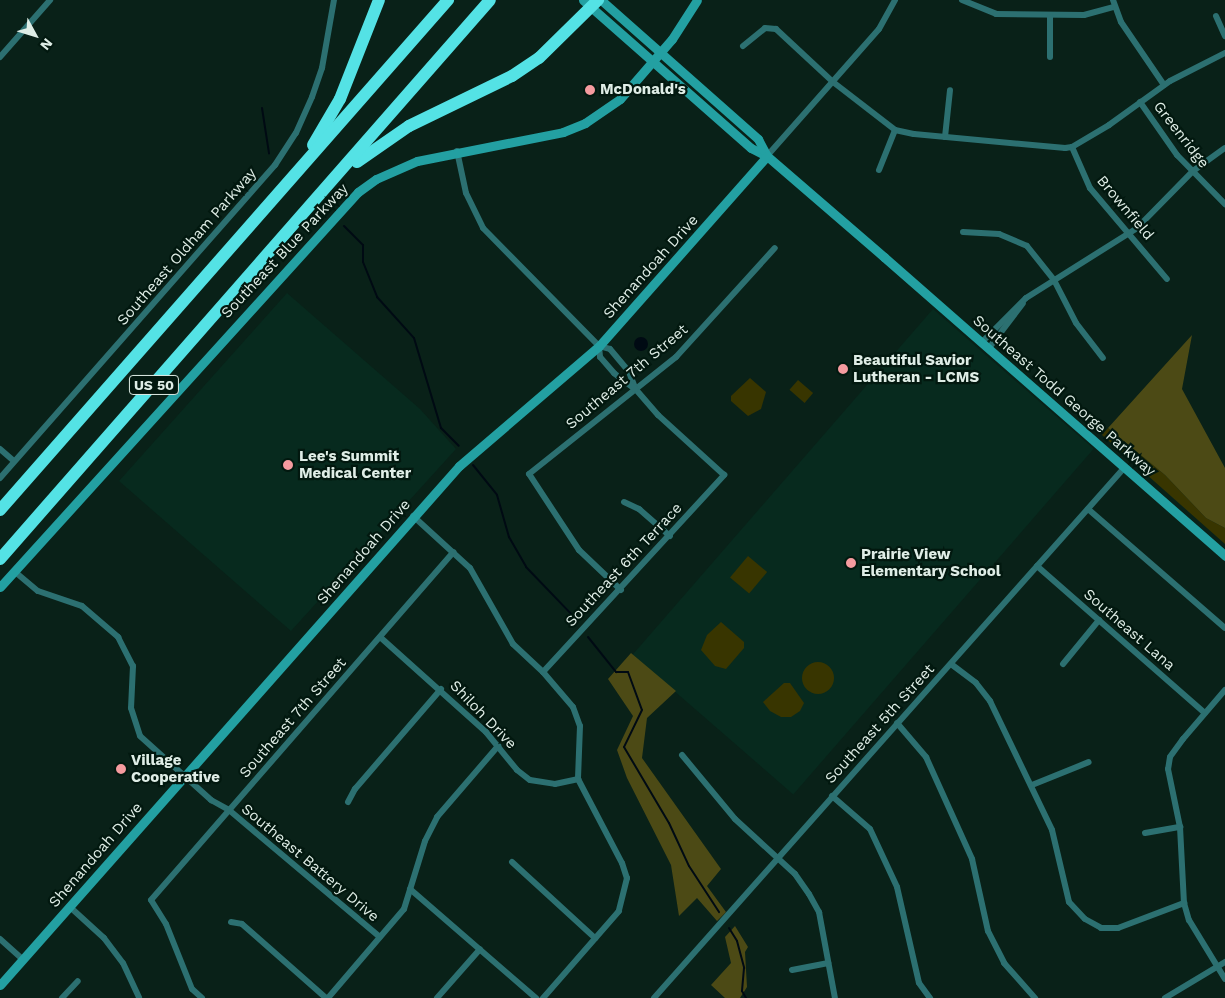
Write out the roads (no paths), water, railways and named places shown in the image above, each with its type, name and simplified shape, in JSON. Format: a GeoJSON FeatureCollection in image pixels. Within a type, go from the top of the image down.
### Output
{"type":"FeatureCollection","features":[{"type":"Feature","properties":{"kind":"highway"},"geometry":{"type":"LineString","coordinates":[[285,186],[287,176],[309,151],[340,99],[379,0]]}},
{"type":"Feature","properties":{"kind":"highway","name":"US 50"},"geometry":{"type":"LineString","coordinates":[[0,510],[448,0]]}},
{"type":"Feature","properties":{"kind":"highway","name":"US 50"},"geometry":{"type":"LineString","coordinates":[[0,559],[308,211],[490,0]]}},
{"type":"Feature","properties":{"kind":"highway"},"geometry":{"type":"LineString","coordinates":[[308,211],[374,148],[409,126],[512,76],[539,58],[593,2]]}},
{"type":"Feature","properties":{"kind":"street"},"geometry":{"type":"LineString","coordinates":[[1,54],[50,0]]}},
{"type":"Feature","properties":{"kind":"street","name":"Southeast Oldham Parkway"},"geometry":{"type":"LineString","coordinates":[[0,478],[275,165],[296,133],[312,97],[322,68],[334,0]]}},
{"type":"Feature","properties":{"kind":"street","name":"Southeast Blue Parkway"},"geometry":{"type":"LineString","coordinates":[[0,587],[358,192],[399,168],[457,151],[563,132],[586,123],[620,99],[660,52],[698,0]]}},
{"type":"Feature","properties":{"kind":"street"},"geometry":{"type":"LineString","coordinates":[[767,156],[879,29],[895,0]]}},
{"type":"Feature","properties":{"kind":"street"},"geometry":{"type":"LineString","coordinates":[[962,0],[996,14],[1050,17],[1095,14],[1113,3],[1164,85]]}},
{"type":"Feature","properties":{"kind":"street"},"geometry":{"type":"LineString","coordinates":[[593,2],[660,52],[758,139],[767,156]]}},
{"type":"Feature","properties":{"kind":"street"},"geometry":{"type":"LineString","coordinates":[[593,2],[652,62],[751,148],[767,156]]}},
{"type":"Feature","properties":{"kind":"street"},"geometry":{"type":"LineString","coordinates":[[1216,16],[1225,36]]}},
{"type":"Feature","properties":{"kind":"street"},"geometry":{"type":"LineString","coordinates":[[1050,17],[1050,57]]}},
{"type":"Feature","properties":{"kind":"street"},"geometry":{"type":"LineString","coordinates":[[743,46],[765,28],[776,29],[833,82],[896,130],[1072,147],[1164,85],[1225,53]]}},
{"type":"Feature","properties":{"kind":"street"},"geometry":{"type":"LineString","coordinates":[[945,136],[950,90]]}},
{"type":"Feature","properties":{"kind":"street","name":"Greenridge"},"geometry":{"type":"LineString","coordinates":[[1140,102],[1193,171],[1225,204]]}},
{"type":"Feature","properties":{"kind":"street"},"geometry":{"type":"LineString","coordinates":[[879,170],[896,130]]}},
{"type":"Feature","properties":{"kind":"street","name":"Brownfield"},"geometry":{"type":"LineString","coordinates":[[1072,147],[1090,188],[1130,232],[1167,279]]}},
{"type":"Feature","properties":{"kind":"street"},"geometry":{"type":"LineString","coordinates":[[985,345],[1026,298],[1130,232],[1193,171],[1225,148]]}},
{"type":"Feature","properties":{"kind":"street"},"geometry":{"type":"LineString","coordinates":[[457,151],[466,193],[483,228],[599,346],[610,349],[625,366],[636,389]]}},
{"type":"Feature","properties":{"kind":"street","name":"Southeast Todd George Parkway"},"geometry":{"type":"LineString","coordinates":[[767,156],[1225,556]]}},
{"type":"Feature","properties":{"kind":"street","name":"Shenandoah Drive"},"geometry":{"type":"LineString","coordinates":[[0,985],[413,516],[492,435],[571,373],[599,346],[767,156]]}},
{"type":"Feature","properties":{"kind":"street"},"geometry":{"type":"LineString","coordinates":[[963,232],[999,234],[1014,238],[1039,258],[1054,280],[1076,323],[1103,358]]}},
{"type":"Feature","properties":{"kind":"street","name":"Southeast 7th Street"},"geometry":{"type":"LineString","coordinates":[[621,590],[579,550],[529,474],[636,389],[695,339],[775,248]]}},
{"type":"Feature","properties":{"kind":"street"},"geometry":{"type":"LineString","coordinates":[[599,346],[600,358],[636,389]]}},
{"type":"Feature","properties":{"kind":"street","name":"Southeast 6th Terrace"},"geometry":{"type":"LineString","coordinates":[[543,672],[621,590],[724,476],[658,415],[636,389]]}},
{"type":"Feature","properties":{"kind":"street"},"geometry":{"type":"LineString","coordinates":[[0,449],[14,461]]}},
{"type":"Feature","properties":{"kind":"street","name":"Southeast 5th Street"},"geometry":{"type":"LineString","coordinates":[[659,996],[832,796],[1125,467]]}},
{"type":"Feature","properties":{"kind":"street"},"geometry":{"type":"LineString","coordinates":[[624,502],[639,509],[670,536]]}},
{"type":"Feature","properties":{"kind":"street"},"geometry":{"type":"LineString","coordinates":[[1088,509],[1225,628]]}},
{"type":"Feature","properties":{"kind":"street"},"geometry":{"type":"LineString","coordinates":[[413,516],[470,568],[513,644],[543,672],[573,707],[580,726],[578,779],[622,863],[626,878],[619,911],[543,998]]}},
{"type":"Feature","properties":{"kind":"street","name":"Southeast 7th Street"},"geometry":{"type":"LineString","coordinates":[[202,998],[192,989],[166,924],[151,900],[227,809],[454,552]]}},
{"type":"Feature","properties":{"kind":"street","name":"Southeast Lana"},"geometry":{"type":"LineString","coordinates":[[1037,566],[1205,713]]}},
{"type":"Feature","properties":{"kind":"street","name":"Southeast Battery Drive"},"geometry":{"type":"LineString","coordinates":[[14,571],[38,591],[82,606],[118,637],[133,666],[131,708],[140,736],[183,776],[227,809],[380,937]]}},
{"type":"Feature","properties":{"kind":"street"},"geometry":{"type":"LineString","coordinates":[[1063,664],[1099,620]]}},
{"type":"Feature","properties":{"kind":"street","name":"Shiloh Drive"},"geometry":{"type":"LineString","coordinates":[[380,637],[441,689],[498,746],[517,770],[530,780],[554,784],[578,779]]}},
{"type":"Feature","properties":{"kind":"street"},"geometry":{"type":"LineString","coordinates":[[950,664],[976,683],[990,701],[1032,784],[1052,830],[1069,902],[1085,919],[1101,928],[1118,928],[1184,903]]}},
{"type":"Feature","properties":{"kind":"street"},"geometry":{"type":"LineString","coordinates":[[348,802],[355,789],[441,689]]}},
{"type":"Feature","properties":{"kind":"street"},"geometry":{"type":"LineString","coordinates":[[1225,690],[1170,757],[1169,773],[1180,827],[1184,903],[1189,920],[1225,980]]}},
{"type":"Feature","properties":{"kind":"street"},"geometry":{"type":"LineString","coordinates":[[897,724],[926,757],[972,858],[992,939],[1004,963],[1035,998]]}},
{"type":"Feature","properties":{"kind":"street"},"geometry":{"type":"LineString","coordinates":[[231,922],[242,924],[327,998],[404,909],[425,841],[437,817],[498,746]]}},
{"type":"Feature","properties":{"kind":"street"},"geometry":{"type":"LineString","coordinates":[[682,755],[735,819],[796,874],[819,912],[835,998]]}},
{"type":"Feature","properties":{"kind":"street"},"geometry":{"type":"LineString","coordinates":[[1032,784],[1088,762]]}},
{"type":"Feature","properties":{"kind":"street"},"geometry":{"type":"LineString","coordinates":[[832,796],[870,829],[897,887],[919,983],[930,998]]}},
{"type":"Feature","properties":{"kind":"street"},"geometry":{"type":"LineString","coordinates":[[1146,833],[1180,827]]}},
{"type":"Feature","properties":{"kind":"street"},"geometry":{"type":"LineString","coordinates":[[512,862],[595,938]]}},
{"type":"Feature","properties":{"kind":"street"},"geometry":{"type":"LineString","coordinates":[[410,888],[536,998]]}},
{"type":"Feature","properties":{"kind":"street"},"geometry":{"type":"LineString","coordinates":[[70,907],[109,944],[123,963],[139,998]]}},
{"type":"Feature","properties":{"kind":"street"},"geometry":{"type":"LineString","coordinates":[[0,939],[22,960]]}},
{"type":"Feature","properties":{"kind":"street"},"geometry":{"type":"LineString","coordinates":[[437,998],[480,949]]}},
{"type":"Feature","properties":{"kind":"street"},"geometry":{"type":"LineString","coordinates":[[1164,998],[1225,962]]}},
{"type":"Feature","properties":{"kind":"street"},"geometry":{"type":"LineString","coordinates":[[792,970],[828,963]]}},
{"type":"Feature","properties":{"kind":"street"},"geometry":{"type":"LineString","coordinates":[[62,998],[78,981]]}},
{"type":"Feature","properties":{"kind":"waterway"},"geometry":{"type":"LineString","coordinates":[[262,108],[269,153]]}},
{"type":"Feature","properties":{"kind":"waterway"},"geometry":{"type":"LineString","coordinates":[[344,226],[363,245],[363,262],[377,297],[414,338],[441,428],[459,446]]}},
{"type":"Feature","properties":{"kind":"waterway"},"geometry":{"type":"LineString","coordinates":[[473,465],[497,495],[509,537],[526,567],[576,619]]}},
{"type":"Feature","properties":{"kind":"waterway"},"geometry":{"type":"LineString","coordinates":[[588,637],[616,672],[628,672],[642,710],[624,747],[669,823],[689,866],[719,912]]}},
{"type":"Feature","properties":{"kind":"waterway"},"geometry":{"type":"LineString","coordinates":[[729,928],[737,941],[744,968],[742,991],[746,998]]}},
{"type":"Feature","properties":{"kind":"place","name":"McDonald's"},"geometry":{"type":"Point","coordinates":[590,90]}},
{"type":"Feature","properties":{"kind":"place","name":"Beautiful Savior Lutheran - LCMS"},"geometry":{"type":"Point","coordinates":[843,369]}},
{"type":"Feature","properties":{"kind":"place","name":"Lee's Summit Medical Center"},"geometry":{"type":"Point","coordinates":[288,465]}},
{"type":"Feature","properties":{"kind":"place","name":"Prairie View Elementary School"},"geometry":{"type":"Point","coordinates":[851,563]}},
{"type":"Feature","properties":{"kind":"place","name":"Village Cooperative"},"geometry":{"type":"Point","coordinates":[121,769]}}]}
